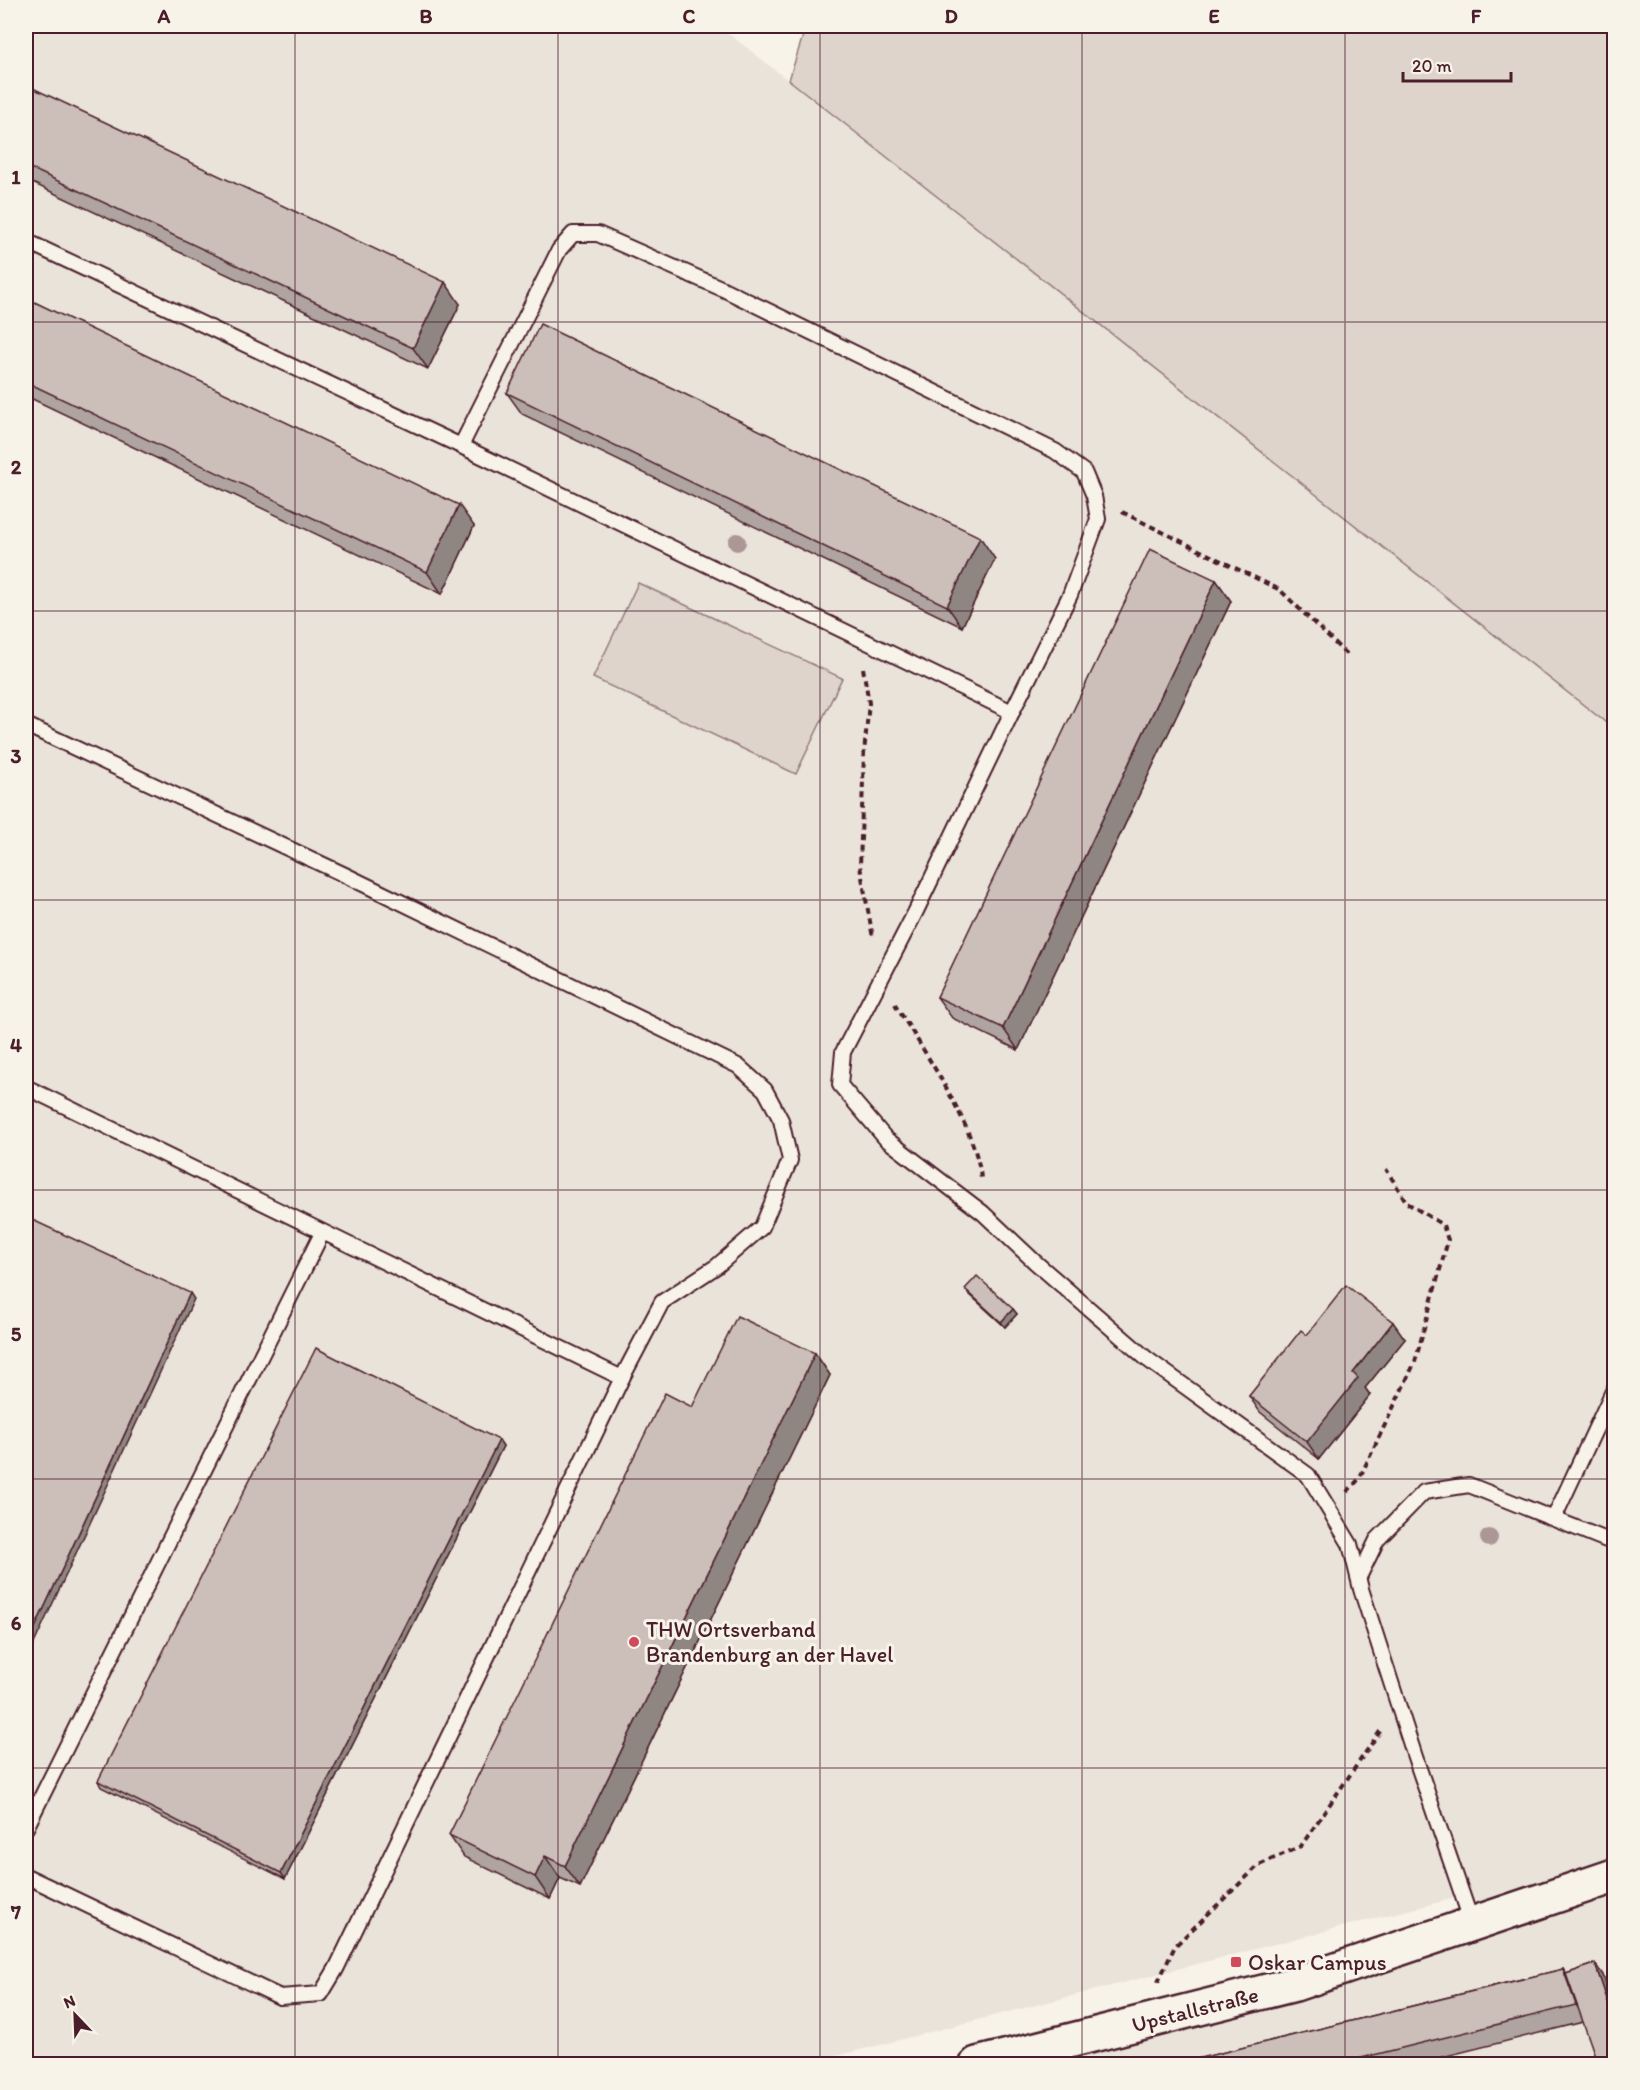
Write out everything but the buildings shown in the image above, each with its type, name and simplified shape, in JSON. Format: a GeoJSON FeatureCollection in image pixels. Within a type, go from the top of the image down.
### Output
{"type":"FeatureCollection","features":[{"type":"Feature","properties":{"kind":"street","name":"Upstallstraße"},"geometry":{"type":"LineString","coordinates":[[977,2064],[1295,1984],[1473,1926],[1614,1876]]}},
{"type":"Feature","properties":{"kind":"lane"},"geometry":{"type":"LineString","coordinates":[[461,446],[559,250],[573,234],[598,234],[723,289],[1055,452],[1084,472],[1094,496],[1098,519],[1070,595],[916,911],[843,1052],[840,1085],[886,1139],[983,1213],[1035,1262],[1147,1359],[1308,1475],[1350,1544],[1360,1575],[1361,1589],[1398,1704],[1473,1926]]}},
{"type":"Feature","properties":{"kind":"lane"},"geometry":{"type":"LineString","coordinates":[[26,241],[461,446],[1012,712]]}},
{"type":"Feature","properties":{"kind":"lane"},"geometry":{"type":"LineString","coordinates":[[26,725],[347,876],[738,1066],[765,1090],[782,1120],[790,1160],[762,1227],[717,1266],[662,1302],[622,1378],[336,1969],[321,1994],[280,1997],[26,1876]]}},
{"type":"Feature","properties":{"kind":"lane"},"geometry":{"type":"LineString","coordinates":[[26,1086],[622,1378]]}},
{"type":"Feature","properties":{"kind":"lane"},"geometry":{"type":"LineString","coordinates":[[26,1828],[322,1233]]}},
{"type":"Feature","properties":{"kind":"lane"},"geometry":{"type":"LineString","coordinates":[[1554,1518],[1614,1389]]}},
{"type":"Feature","properties":{"kind":"lane"},"geometry":{"type":"LineString","coordinates":[[1360,1575],[1377,1540],[1424,1492],[1469,1485],[1614,1544]]}},
{"type":"Feature","properties":{"kind":"path"},"geometry":{"type":"LineString","coordinates":[[1094,496],[1126,515],[1280,590],[1349,657]]}},
{"type":"Feature","properties":{"kind":"path"},"geometry":{"type":"LineString","coordinates":[[1331,1510],[1359,1479],[1415,1362],[1448,1240],[1443,1225],[1407,1203],[1386,1169]]}},
{"type":"Feature","properties":{"kind":"path"},"geometry":{"type":"LineString","coordinates":[[1139,2023],[1174,1946],[1259,1865],[1301,1846],[1398,1704]]}},
{"type":"Feature","properties":{"kind":"shaded area"},"geometry":{"type":"Polygon","coordinates":[[[26,26],[719,26],[1614,729],[1614,2064],[1030,2064],[1473,1926],[1463,1896],[805,2064],[26,2064],[26,26]]]}},
{"type":"Feature","properties":{"kind":"shaded area"},"geometry":{"type":"Polygon","coordinates":[[[806,26],[1614,26],[1614,729],[789,80],[806,26]]]}},
{"type":"Feature","properties":{"kind":"shaded area"},"geometry":{"type":"Polygon","coordinates":[[[638,583],[842,678],[796,774],[593,678],[638,583]]]}},
{"type":"Feature","properties":{"kind":"place","name":"THW Ortsverband Brandenburg an der Havel"},"geometry":{"type":"Point","coordinates":[634,1642]}},
{"type":"Feature","properties":{"kind":"place","name":"Oskar Campus"},"geometry":{"type":"Point","coordinates":[1236,1962]}}]}
